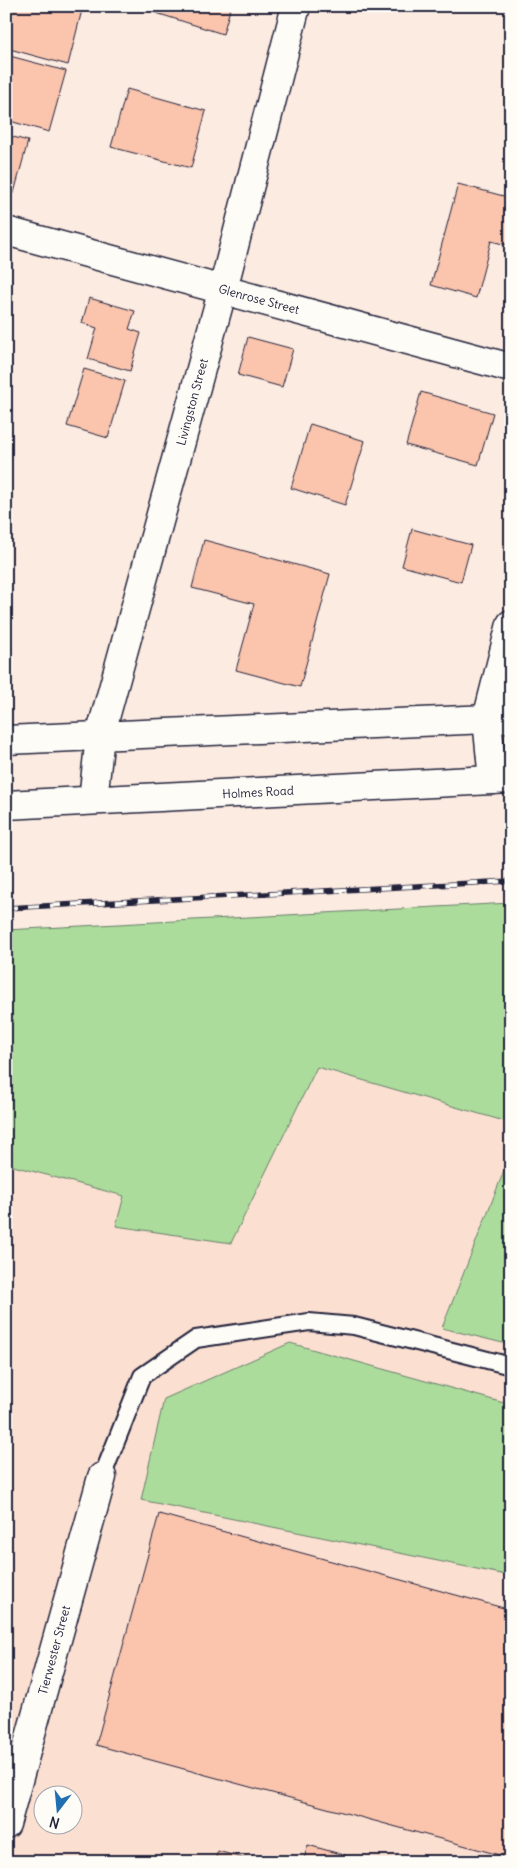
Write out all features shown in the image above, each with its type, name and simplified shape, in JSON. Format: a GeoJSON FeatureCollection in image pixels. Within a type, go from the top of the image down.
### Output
{"type":"FeatureCollection","features":[{"type":"Feature","properties":{"kind":"street","name":"Livingston Street"},"geometry":{"type":"LineString","coordinates":[[93,800],[100,736],[222,289],[296,6]]}},
{"type":"Feature","properties":{"kind":"street","name":"Glenrose Street"},"geometry":{"type":"LineString","coordinates":[[6,231],[511,368]]}},
{"type":"Feature","properties":{"kind":"street"},"geometry":{"type":"LineString","coordinates":[[502,780],[499,719],[511,624]]}},
{"type":"Feature","properties":{"kind":"street"},"geometry":{"type":"LineString","coordinates":[[6,740],[499,719]]}},
{"type":"Feature","properties":{"kind":"street","name":"Holmes Road"},"geometry":{"type":"LineString","coordinates":[[6,805],[502,780]]}},
{"type":"Feature","properties":{"kind":"street","name":"Tierwester Street"},"geometry":{"type":"LineString","coordinates":[[6,1824],[102,1477]]}},
{"type":"Feature","properties":{"kind":"lane"},"geometry":{"type":"LineString","coordinates":[[102,1477],[142,1376],[196,1339],[309,1322],[354,1326],[511,1366]]}},
{"type":"Feature","properties":{"kind":"shaded area"},"geometry":{"type":"Polygon","coordinates":[[[511,953],[511,1862],[6,1862],[6,979],[511,953]]]}},
{"type":"Feature","properties":{"kind":"green space"},"geometry":{"type":"Polygon","coordinates":[[[511,903],[511,1123],[317,1067],[231,1243],[116,1226],[124,1196],[6,1164],[6,930],[511,903]]]}},
{"type":"Feature","properties":{"kind":"green space"},"geometry":{"type":"Polygon","coordinates":[[[511,1153],[511,1345],[442,1328],[511,1153]]]}},
{"type":"Feature","properties":{"kind":"green space"},"geometry":{"type":"Polygon","coordinates":[[[290,1343],[511,1405],[511,1576],[141,1500],[164,1399],[290,1343]]]}},
{"type":"Feature","properties":{"kind":"building"},"geometry":{"type":"Polygon","coordinates":[[[6,6],[83,6],[68,65],[6,48],[6,6]]]}},
{"type":"Feature","properties":{"kind":"building"},"geometry":{"type":"Polygon","coordinates":[[[155,6],[231,6],[223,34],[153,12],[155,6]]]}},
{"type":"Feature","properties":{"kind":"building"},"geometry":{"type":"Polygon","coordinates":[[[6,55],[66,71],[49,132],[6,120],[6,55]]]}},
{"type":"Feature","properties":{"kind":"building"},"geometry":{"type":"Polygon","coordinates":[[[511,83],[511,112],[504,110],[511,83]]]}},
{"type":"Feature","properties":{"kind":"building"},"geometry":{"type":"Polygon","coordinates":[[[127,89],[206,111],[191,168],[111,147],[127,89]]]}},
{"type":"Feature","properties":{"kind":"building"},"geometry":{"type":"Polygon","coordinates":[[[6,135],[28,141],[14,193],[6,191],[6,135]]]}},
{"type":"Feature","properties":{"kind":"building"},"geometry":{"type":"Polygon","coordinates":[[[458,184],[511,198],[511,246],[491,241],[476,298],[431,285],[458,184]]]}},
{"type":"Feature","properties":{"kind":"building"},"geometry":{"type":"Polygon","coordinates":[[[89,298],[135,311],[129,329],[141,333],[130,371],[88,359],[97,328],[82,323],[89,298]]]}},
{"type":"Feature","properties":{"kind":"building"},"geometry":{"type":"Polygon","coordinates":[[[248,337],[293,349],[282,387],[238,375],[248,337]]]}},
{"type":"Feature","properties":{"kind":"building"},"geometry":{"type":"Polygon","coordinates":[[[84,369],[125,381],[108,438],[67,426],[84,369]]]}},
{"type":"Feature","properties":{"kind":"building"},"geometry":{"type":"Polygon","coordinates":[[[421,392],[493,413],[478,465],[406,445],[421,392]]]}},
{"type":"Feature","properties":{"kind":"building"},"geometry":{"type":"Polygon","coordinates":[[[310,424],[365,441],[345,505],[291,488],[310,424]]]}},
{"type":"Feature","properties":{"kind":"building"},"geometry":{"type":"Polygon","coordinates":[[[412,529],[471,545],[461,582],[402,566],[412,529]]]}},
{"type":"Feature","properties":{"kind":"building"},"geometry":{"type":"Polygon","coordinates":[[[204,540],[330,574],[300,687],[236,670],[254,604],[192,588],[204,540]]]}},
{"type":"Feature","properties":{"kind":"building"},"geometry":{"type":"Polygon","coordinates":[[[159,1514],[511,1610],[511,1862],[501,1862],[503,1856],[96,1745],[159,1514]]]}},
{"type":"Feature","properties":{"kind":"building"},"geometry":{"type":"Polygon","coordinates":[[[308,1845],[369,1862],[303,1862],[308,1845]]]}},
{"type":"Feature","properties":{"kind":"building"},"geometry":{"type":"Polygon","coordinates":[[[218,1851],[256,1862],[214,1862],[218,1851]]]}},
{"type":"Feature","properties":{"kind":"railway"},"geometry":{"type":"LineString","coordinates":[[6,908],[511,881]]}}]}
